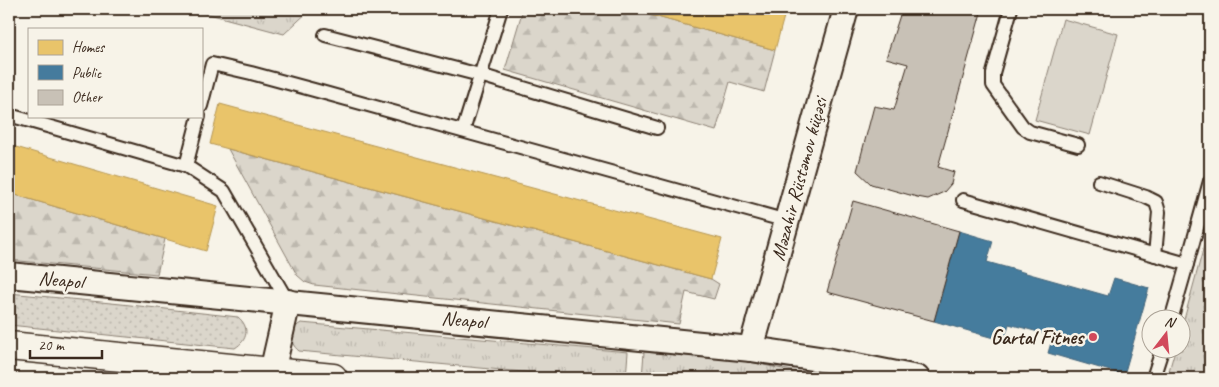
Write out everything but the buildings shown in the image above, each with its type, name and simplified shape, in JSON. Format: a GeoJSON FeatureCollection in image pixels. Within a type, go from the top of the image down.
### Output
{"type":"FeatureCollection","features":[{"type":"Feature","properties":{"kind":"main road"},"geometry":{"type":"LineString","coordinates":[[9,346],[333,378]]}},
{"type":"Feature","properties":{"kind":"street","name":"Məzahir Rüstəmov küçəsi"},"geometry":{"type":"LineString","coordinates":[[752,349],[846,9]]}},
{"type":"Feature","properties":{"kind":"street","name":"Neapol"},"geometry":{"type":"LineString","coordinates":[[9,274],[752,349],[826,360],[917,378]]}},
{"type":"Feature","properties":{"kind":"street"},"geometry":{"type":"LineString","coordinates":[[272,372],[288,302]]}},
{"type":"Feature","properties":{"kind":"lane"},"geometry":{"type":"LineString","coordinates":[[463,131],[501,9]]}},
{"type":"Feature","properties":{"kind":"lane"},"geometry":{"type":"LineString","coordinates":[[1011,9],[993,73],[994,86],[1023,127],[1030,132],[1078,145]]}},
{"type":"Feature","properties":{"kind":"lane"},"geometry":{"type":"LineString","coordinates":[[325,35],[480,75],[657,128]]}},
{"type":"Feature","properties":{"kind":"lane"},"geometry":{"type":"LineString","coordinates":[[202,102],[212,64],[787,221]]}},
{"type":"Feature","properties":{"kind":"lane"},"geometry":{"type":"LineString","coordinates":[[9,115],[186,166],[224,191],[288,302]]}},
{"type":"Feature","properties":{"kind":"lane"},"geometry":{"type":"LineString","coordinates":[[186,166],[198,118]]}},
{"type":"Feature","properties":{"kind":"lane"},"geometry":{"type":"LineString","coordinates":[[1174,310],[1210,181]]}},
{"type":"Feature","properties":{"kind":"lane"},"geometry":{"type":"LineString","coordinates":[[1099,182],[1146,196],[1156,202],[1159,212],[1155,255]]}},
{"type":"Feature","properties":{"kind":"lane"},"geometry":{"type":"LineString","coordinates":[[963,200],[1188,264]]}},
{"type":"Feature","properties":{"kind":"lane"},"geometry":{"type":"LineString","coordinates":[[1153,378],[1159,360]]}},
{"type":"Feature","properties":{"kind":"green space"},"geometry":{"type":"Polygon","coordinates":[[[190,9],[311,9],[284,34],[190,9]]]}},
{"type":"Feature","properties":{"kind":"green space"},"geometry":{"type":"Polygon","coordinates":[[[523,9],[629,9],[775,50],[764,92],[730,82],[716,131],[505,70],[523,9]]]}},
{"type":"Feature","properties":{"kind":"green space"},"geometry":{"type":"Polygon","coordinates":[[[1063,19],[1118,34],[1090,135],[1035,120],[1063,19]]]}},
{"type":"Feature","properties":{"kind":"green space"},"geometry":{"type":"Polygon","coordinates":[[[228,149],[711,279],[719,284],[714,299],[686,292],[679,324],[314,285],[305,282],[297,275],[228,149]]]}},
{"type":"Feature","properties":{"kind":"green space"},"geometry":{"type":"Polygon","coordinates":[[[9,193],[165,239],[157,274],[9,260],[9,193]]]}},
{"type":"Feature","properties":{"kind":"green space"},"geometry":{"type":"Polygon","coordinates":[[[1207,235],[1210,236],[1210,378],[1167,378],[1172,360],[1192,360],[1192,310],[1187,310],[1207,235]]]}},
{"type":"Feature","properties":{"kind":"green space"},"geometry":{"type":"Polygon","coordinates":[[[9,293],[238,317],[246,329],[246,333],[243,341],[235,348],[9,325],[9,293]]]}},
{"type":"Feature","properties":{"kind":"green space"},"geometry":{"type":"Polygon","coordinates":[[[301,323],[628,352],[626,378],[587,378],[299,351],[295,348],[291,336],[294,329],[301,323]]]}},
{"type":"Feature","properties":{"kind":"green space"},"geometry":{"type":"Polygon","coordinates":[[[644,352],[745,361],[825,378],[642,378],[644,352]]]}},
{"type":"Feature","properties":{"kind":"place","name":"Gartal Fitnes"},"geometry":{"type":"Point","coordinates":[1093,337]}}]}
